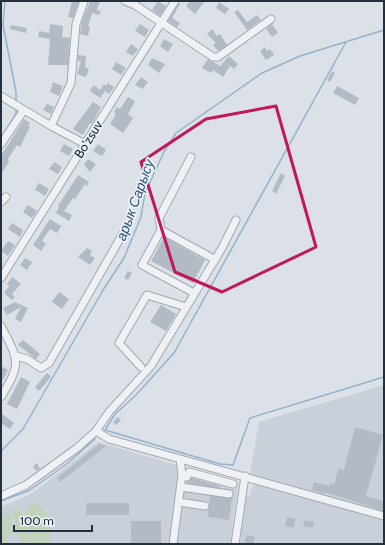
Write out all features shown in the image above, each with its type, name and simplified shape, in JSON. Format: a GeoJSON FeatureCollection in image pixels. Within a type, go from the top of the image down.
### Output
{"type":"FeatureCollection","features":[{"type":"Feature","properties":{"kind":"street"},"geometry":{"type":"LineString","coordinates":[[51,126],[71,83],[76,24],[84,1]]}},
{"type":"Feature","properties":{"kind":"street"},"geometry":{"type":"LineString","coordinates":[[125,1],[135,5],[213,56],[218,57],[271,19]]}},
{"type":"Feature","properties":{"kind":"street","name":"Bo'zsuv"},"geometry":{"type":"LineString","coordinates":[[1,278],[175,1]]}},
{"type":"Feature","properties":{"kind":"street"},"geometry":{"type":"LineString","coordinates":[[1,96],[51,126],[85,144]]}},
{"type":"Feature","properties":{"kind":"street"},"geometry":{"type":"LineString","coordinates":[[1,144],[22,109]]}},
{"type":"Feature","properties":{"kind":"street"},"geometry":{"type":"LineString","coordinates":[[191,157],[159,218],[161,230],[142,265],[194,293]]}},
{"type":"Feature","properties":{"kind":"street"},"geometry":{"type":"LineString","coordinates":[[1,496],[26,485],[77,448],[96,431],[109,412],[151,366],[236,220]]}},
{"type":"Feature","properties":{"kind":"street"},"geometry":{"type":"LineString","coordinates":[[16,356],[27,359],[41,368],[49,363],[125,230]]}},
{"type":"Feature","properties":{"kind":"street"},"geometry":{"type":"LineString","coordinates":[[161,230],[214,259]]}},
{"type":"Feature","properties":{"kind":"street"},"geometry":{"type":"LineString","coordinates":[[140,367],[119,344],[146,295],[186,307]]}},
{"type":"Feature","properties":{"kind":"street"},"geometry":{"type":"LineString","coordinates":[[1,326],[16,356],[13,374],[1,397]]}},
{"type":"Feature","properties":{"kind":"street"},"geometry":{"type":"LineString","coordinates":[[96,431],[109,439],[384,516]]}},
{"type":"Feature","properties":{"kind":"street"},"geometry":{"type":"LineString","coordinates":[[173,544],[182,476],[180,458]]}},
{"type":"Feature","properties":{"kind":"street"},"geometry":{"type":"LineString","coordinates":[[182,476],[187,477],[189,472],[233,484]]}},
{"type":"Feature","properties":{"kind":"street"},"geometry":{"type":"LineString","coordinates":[[202,491],[205,476]]}},
{"type":"Feature","properties":{"kind":"street"},"geometry":{"type":"LineString","coordinates":[[236,544],[245,476]]}},
{"type":"Feature","properties":{"kind":"street"},"geometry":{"type":"LineString","coordinates":[[211,492],[213,479]]}},
{"type":"Feature","properties":{"kind":"street"},"geometry":{"type":"LineString","coordinates":[[181,486],[202,491],[229,494]]}},
{"type":"Feature","properties":{"kind":"street"},"geometry":{"type":"LineString","coordinates":[[179,502],[205,506]]}},
{"type":"Feature","properties":{"kind":"highlighted area"},"geometry":{"type":"Polygon","coordinates":[[[276,106],[316,247],[222,292],[175,272],[141,162],[206,119],[276,106]]]}},
{"type":"Feature","properties":{"kind":"shaded area"},"geometry":{"type":"Polygon","coordinates":[[[384,385],[384,544],[240,544],[246,497],[249,497],[256,477],[250,475],[259,422],[384,385]]]}},
{"type":"Feature","properties":{"kind":"shaded area"},"geometry":{"type":"Polygon","coordinates":[[[98,442],[238,483],[230,544],[1,544],[1,507],[31,494],[98,442]]]}},
{"type":"Feature","properties":{"kind":"green space"},"geometry":{"type":"Polygon","coordinates":[[[35,502],[41,506],[50,520],[50,544],[28,544],[28,542],[20,544],[12,512],[21,509],[23,514],[29,510],[27,506],[35,502]]]}},
{"type":"Feature","properties":{"kind":"green space"},"geometry":{"type":"Polygon","coordinates":[[[9,513],[14,534],[6,536],[8,544],[2,544],[1,516],[9,513]]]}},
{"type":"Feature","properties":{"kind":"building"},"geometry":{"type":"Polygon","coordinates":[[[72,1],[79,1],[73,18],[68,17],[72,1]]]}},
{"type":"Feature","properties":{"kind":"building"},"geometry":{"type":"Polygon","coordinates":[[[90,1],[100,1],[97,10],[101,11],[99,15],[92,13],[88,26],[90,27],[88,36],[80,34],[82,21],[90,1]]]}},
{"type":"Feature","properties":{"kind":"building"},"geometry":{"type":"Polygon","coordinates":[[[158,1],[166,6],[160,16],[152,10],[158,1]]]}},
{"type":"Feature","properties":{"kind":"building"},"geometry":{"type":"Polygon","coordinates":[[[190,1],[205,1],[195,14],[186,6],[190,1]]]}},
{"type":"Feature","properties":{"kind":"building"},"geometry":{"type":"Polygon","coordinates":[[[219,2],[229,9],[225,14],[216,8],[219,2]]]}},
{"type":"Feature","properties":{"kind":"building"},"geometry":{"type":"Polygon","coordinates":[[[179,3],[180,4],[172,18],[180,23],[177,27],[168,21],[179,3]]]}},
{"type":"Feature","properties":{"kind":"building"},"geometry":{"type":"Polygon","coordinates":[[[238,10],[247,22],[257,15],[261,20],[247,30],[234,12],[238,10]]]}},
{"type":"Feature","properties":{"kind":"building"},"geometry":{"type":"Polygon","coordinates":[[[50,24],[63,26],[62,37],[70,38],[68,65],[48,65],[50,39],[38,37],[39,31],[49,33],[50,24]]]}},
{"type":"Feature","properties":{"kind":"building"},"geometry":{"type":"Polygon","coordinates":[[[140,24],[149,30],[145,37],[135,31],[140,24]]]}},
{"type":"Feature","properties":{"kind":"building"},"geometry":{"type":"Polygon","coordinates":[[[272,24],[278,33],[272,37],[266,29],[272,24]]]}},
{"type":"Feature","properties":{"kind":"building"},"geometry":{"type":"Polygon","coordinates":[[[11,25],[27,28],[26,33],[10,29],[11,25]]]}},
{"type":"Feature","properties":{"kind":"building"},"geometry":{"type":"Polygon","coordinates":[[[212,29],[217,36],[220,34],[227,45],[218,51],[213,45],[216,43],[207,34],[212,29]]]}},
{"type":"Feature","properties":{"kind":"building"},"geometry":{"type":"Polygon","coordinates":[[[164,39],[173,44],[168,52],[160,46],[164,39]]]}},
{"type":"Feature","properties":{"kind":"building"},"geometry":{"type":"Polygon","coordinates":[[[131,44],[138,49],[133,56],[126,52],[131,44]]]}},
{"type":"Feature","properties":{"kind":"building"},"geometry":{"type":"Polygon","coordinates":[[[265,47],[267,51],[270,49],[274,55],[266,60],[260,51],[265,47]]]}},
{"type":"Feature","properties":{"kind":"building"},"geometry":{"type":"Polygon","coordinates":[[[78,55],[86,56],[85,67],[89,69],[86,77],[77,74],[81,61],[78,61],[78,55]]]}},
{"type":"Feature","properties":{"kind":"building"},"geometry":{"type":"Polygon","coordinates":[[[229,56],[238,64],[234,69],[230,66],[223,77],[213,70],[211,73],[202,68],[208,59],[220,66],[229,56]]]}},
{"type":"Feature","properties":{"kind":"building"},"geometry":{"type":"Polygon","coordinates":[[[152,58],[165,64],[159,73],[148,65],[152,58]]]}},
{"type":"Feature","properties":{"kind":"building"},"geometry":{"type":"Polygon","coordinates":[[[116,62],[126,68],[121,75],[112,69],[116,62]]]}},
{"type":"Feature","properties":{"kind":"building"},"geometry":{"type":"Polygon","coordinates":[[[332,71],[335,73],[330,82],[327,80],[332,71]]]}},
{"type":"Feature","properties":{"kind":"building"},"geometry":{"type":"Polygon","coordinates":[[[141,77],[148,82],[143,89],[135,85],[141,77]]]}},
{"type":"Feature","properties":{"kind":"building"},"geometry":{"type":"Polygon","coordinates":[[[53,82],[63,86],[59,96],[50,92],[53,82]]]}},
{"type":"Feature","properties":{"kind":"building"},"geometry":{"type":"Polygon","coordinates":[[[108,83],[114,87],[109,94],[105,91],[100,98],[90,91],[94,85],[100,90],[104,84],[106,86],[108,83]]]}},
{"type":"Feature","properties":{"kind":"building"},"geometry":{"type":"Polygon","coordinates":[[[337,86],[359,98],[355,105],[333,93],[337,86]]]}},
{"type":"Feature","properties":{"kind":"building"},"geometry":{"type":"Polygon","coordinates":[[[128,97],[135,101],[128,114],[133,118],[123,133],[110,124],[116,114],[114,112],[117,107],[120,109],[128,97]]]}},
{"type":"Feature","properties":{"kind":"building"},"geometry":{"type":"Polygon","coordinates":[[[93,102],[101,107],[92,124],[90,123],[83,135],[73,129],[93,102]]]}},
{"type":"Feature","properties":{"kind":"building"},"geometry":{"type":"Polygon","coordinates":[[[47,104],[54,107],[51,114],[43,110],[47,104]]]}},
{"type":"Feature","properties":{"kind":"building"},"geometry":{"type":"Polygon","coordinates":[[[24,119],[30,123],[28,126],[30,127],[20,147],[17,145],[8,159],[9,162],[1,174],[1,156],[24,119]]]}},
{"type":"Feature","properties":{"kind":"building"},"geometry":{"type":"Polygon","coordinates":[[[64,144],[73,149],[69,156],[60,151],[64,144]]]}},
{"type":"Feature","properties":{"kind":"building"},"geometry":{"type":"Polygon","coordinates":[[[98,144],[106,150],[102,156],[93,151],[98,144]]]}},
{"type":"Feature","properties":{"kind":"building"},"geometry":{"type":"Polygon","coordinates":[[[88,159],[96,164],[90,172],[84,165],[88,159]]]}},
{"type":"Feature","properties":{"kind":"building"},"geometry":{"type":"Polygon","coordinates":[[[54,162],[62,167],[58,174],[49,169],[54,162]]]}},
{"type":"Feature","properties":{"kind":"building"},"geometry":{"type":"Polygon","coordinates":[[[281,173],[285,176],[276,194],[272,191],[281,173]]]}},
{"type":"Feature","properties":{"kind":"building"},"geometry":{"type":"Polygon","coordinates":[[[78,175],[89,182],[87,186],[85,184],[75,199],[73,198],[64,211],[72,215],[69,221],[56,213],[59,207],[58,206],[78,175]]]}},
{"type":"Feature","properties":{"kind":"building"},"geometry":{"type":"Polygon","coordinates":[[[39,183],[49,189],[45,196],[35,190],[39,183]]]}},
{"type":"Feature","properties":{"kind":"building"},"geometry":{"type":"Polygon","coordinates":[[[28,205],[37,211],[32,218],[23,212],[28,205]]]}},
{"type":"Feature","properties":{"kind":"building"},"geometry":{"type":"Polygon","coordinates":[[[50,219],[61,226],[57,233],[50,229],[42,241],[46,244],[41,251],[33,245],[50,219]]]}},
{"type":"Feature","properties":{"kind":"building"},"geometry":{"type":"Polygon","coordinates":[[[12,223],[23,230],[20,237],[8,229],[12,223]]]}},
{"type":"Feature","properties":{"kind":"building"},"geometry":{"type":"Polygon","coordinates":[[[164,237],[205,260],[193,283],[151,261],[164,237]]]}},
{"type":"Feature","properties":{"kind":"building"},"geometry":{"type":"Polygon","coordinates":[[[8,241],[15,245],[8,256],[1,251],[8,241]]]}},
{"type":"Feature","properties":{"kind":"building"},"geometry":{"type":"Polygon","coordinates":[[[87,248],[92,251],[90,255],[95,258],[90,265],[78,257],[87,248]]]}},
{"type":"Feature","properties":{"kind":"building"},"geometry":{"type":"Polygon","coordinates":[[[25,258],[32,262],[27,270],[20,265],[25,258]]]}},
{"type":"Feature","properties":{"kind":"building"},"geometry":{"type":"Polygon","coordinates":[[[128,271],[132,273],[128,280],[124,278],[128,271]]]}},
{"type":"Feature","properties":{"kind":"building"},"geometry":{"type":"Polygon","coordinates":[[[12,277],[21,284],[12,294],[15,297],[12,300],[4,293],[9,286],[7,284],[12,277]]]}},
{"type":"Feature","properties":{"kind":"building"},"geometry":{"type":"Polygon","coordinates":[[[59,292],[69,299],[62,309],[52,302],[59,292]]]}},
{"type":"Feature","properties":{"kind":"building"},"geometry":{"type":"Polygon","coordinates":[[[15,302],[28,308],[21,322],[15,319],[21,307],[7,315],[3,308],[15,302]]]}},
{"type":"Feature","properties":{"kind":"building"},"geometry":{"type":"Polygon","coordinates":[[[161,305],[176,314],[166,331],[150,322],[161,305]]]}},
{"type":"Feature","properties":{"kind":"building"},"geometry":{"type":"Polygon","coordinates":[[[23,340],[40,354],[36,359],[18,345],[23,340]]]}},
{"type":"Feature","properties":{"kind":"building"},"geometry":{"type":"Polygon","coordinates":[[[1,366],[8,370],[1,383],[1,366]]]}},
{"type":"Feature","properties":{"kind":"building"},"geometry":{"type":"Polygon","coordinates":[[[47,373],[51,377],[39,391],[35,387],[47,373]]]}},
{"type":"Feature","properties":{"kind":"building"},"geometry":{"type":"Polygon","coordinates":[[[21,377],[30,382],[17,409],[7,404],[21,377]]]}},
{"type":"Feature","properties":{"kind":"building"},"geometry":{"type":"Polygon","coordinates":[[[1,413],[14,423],[10,429],[1,423],[1,413]]]}},
{"type":"Feature","properties":{"kind":"building"},"geometry":{"type":"Polygon","coordinates":[[[118,417],[121,420],[116,425],[113,422],[118,417]]]}},
{"type":"Feature","properties":{"kind":"building"},"geometry":{"type":"Polygon","coordinates":[[[355,427],[383,435],[366,496],[384,501],[384,511],[324,492],[324,494],[312,490],[314,482],[330,486],[331,483],[334,484],[339,468],[344,470],[355,427]]]}},
{"type":"Feature","properties":{"kind":"building"},"geometry":{"type":"Polygon","coordinates":[[[99,444],[106,446],[60,482],[57,478],[99,444]]]}},
{"type":"Feature","properties":{"kind":"building"},"geometry":{"type":"Polygon","coordinates":[[[37,463],[40,469],[36,471],[33,466],[37,463]]]}},
{"type":"Feature","properties":{"kind":"building"},"geometry":{"type":"Polygon","coordinates":[[[192,478],[220,486],[219,488],[187,483],[192,478]]]}},
{"type":"Feature","properties":{"kind":"building"},"geometry":{"type":"Polygon","coordinates":[[[210,496],[232,498],[229,520],[208,517],[210,496]]]}},
{"type":"Feature","properties":{"kind":"building"},"geometry":{"type":"Polygon","coordinates":[[[86,503],[129,503],[129,515],[86,515],[86,503]]]}},
{"type":"Feature","properties":{"kind":"building"},"geometry":{"type":"Polygon","coordinates":[[[287,517],[296,519],[293,528],[285,526],[287,517]]]}},
{"type":"Feature","properties":{"kind":"building"},"geometry":{"type":"Polygon","coordinates":[[[305,520],[314,522],[313,528],[303,526],[305,520]]]}},
{"type":"Feature","properties":{"kind":"building"},"geometry":{"type":"Polygon","coordinates":[[[131,521],[161,521],[161,544],[131,544],[131,521]]]}},
{"type":"Feature","properties":{"kind":"building"},"geometry":{"type":"Polygon","coordinates":[[[247,535],[255,537],[253,544],[244,544],[247,535]]]}},
{"type":"Feature","properties":{"kind":"waterway"},"geometry":{"type":"LineString","coordinates":[[5,1],[3,25],[16,92],[16,103]]}},
{"type":"Feature","properties":{"kind":"waterway","name":"арык Сарысу"},"geometry":{"type":"LineString","coordinates":[[1,451],[23,429],[103,290],[124,258],[141,217],[145,193],[164,152],[176,133],[262,73],[300,56],[384,30]]}},
{"type":"Feature","properties":{"kind":"waterway"},"geometry":{"type":"LineString","coordinates":[[346,42],[174,353],[136,395],[115,414],[105,430],[220,464],[233,465],[250,418],[384,377]]}},
{"type":"Feature","properties":{"kind":"waterway"},"geometry":{"type":"LineString","coordinates":[[4,133],[16,114],[16,108]]}},
{"type":"Feature","properties":{"kind":"waterway"},"geometry":{"type":"LineString","coordinates":[[1,501],[30,490],[68,463],[95,439]]}}]}
